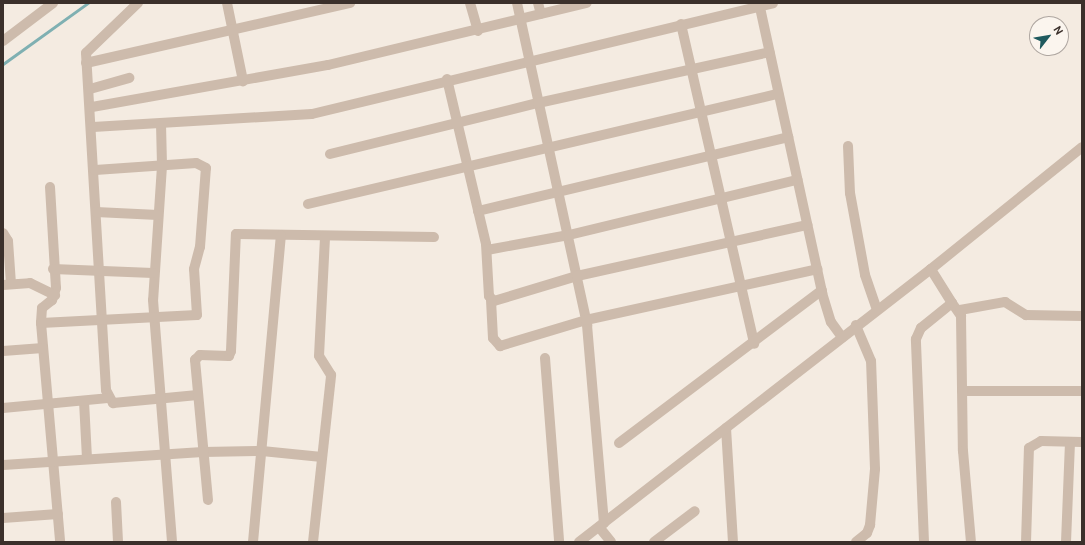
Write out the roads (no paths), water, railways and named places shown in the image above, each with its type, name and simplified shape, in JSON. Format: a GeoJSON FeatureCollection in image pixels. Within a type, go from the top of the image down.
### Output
{"type":"FeatureCollection","features":[{"type":"Feature","properties":{"kind":"street"},"geometry":{"type":"LineString","coordinates":[[3,41],[53,3]]}},
{"type":"Feature","properties":{"kind":"street"},"geometry":{"type":"LineString","coordinates":[[108,398],[96,212],[92,107],[86,63],[90,46],[138,3]]}},
{"type":"Feature","properties":{"kind":"street"},"geometry":{"type":"LineString","coordinates":[[227,3],[243,81]]}},
{"type":"Feature","properties":{"kind":"street"},"geometry":{"type":"LineString","coordinates":[[86,63],[231,28],[350,3]]}},
{"type":"Feature","properties":{"kind":"street"},"geometry":{"type":"LineString","coordinates":[[470,3],[478,30]]}},
{"type":"Feature","properties":{"kind":"street"},"geometry":{"type":"LineString","coordinates":[[517,3],[522,19],[547,147],[569,235],[586,320],[602,525],[611,542]]}},
{"type":"Feature","properties":{"kind":"street"},"geometry":{"type":"LineString","coordinates":[[538,3],[541,14]]}},
{"type":"Feature","properties":{"kind":"street"},"geometry":{"type":"LineString","coordinates":[[93,127],[295,117],[529,59],[773,3]]}},
{"type":"Feature","properties":{"kind":"street"},"geometry":{"type":"LineString","coordinates":[[92,107],[243,81],[478,30],[582,4]]}},
{"type":"Feature","properties":{"kind":"street"},"geometry":{"type":"LineString","coordinates":[[759,5],[822,290],[831,322],[842,337]]}},
{"type":"Feature","properties":{"kind":"street"},"geometry":{"type":"LineString","coordinates":[[681,24],[691,70],[703,112],[719,199],[754,344]]}},
{"type":"Feature","properties":{"kind":"street"},"geometry":{"type":"LineString","coordinates":[[330,154],[538,103],[769,52]]}},
{"type":"Feature","properties":{"kind":"street"},"geometry":{"type":"LineString","coordinates":[[90,89],[129,78]]}},
{"type":"Feature","properties":{"kind":"street"},"geometry":{"type":"LineString","coordinates":[[447,79],[487,250],[493,338],[497,346],[586,320],[817,269]]}},
{"type":"Feature","properties":{"kind":"street"},"geometry":{"type":"LineString","coordinates":[[308,204],[466,165],[778,94]]}},
{"type":"Feature","properties":{"kind":"street"},"geometry":{"type":"LineString","coordinates":[[161,124],[162,166],[153,273],[154,318],[163,397],[172,542]]}},
{"type":"Feature","properties":{"kind":"street"},"geometry":{"type":"LineString","coordinates":[[478,211],[788,138]]}},
{"type":"Feature","properties":{"kind":"street"},"geometry":{"type":"LineString","coordinates":[[848,146],[849,181],[858,238],[865,275],[877,309]]}},
{"type":"Feature","properties":{"kind":"street"},"geometry":{"type":"LineString","coordinates":[[579,542],[856,325],[931,269],[1082,146]]}},
{"type":"Feature","properties":{"kind":"street"},"geometry":{"type":"LineString","coordinates":[[40,323],[102,318],[154,318],[197,315],[194,270],[200,247],[208,172],[196,163],[95,170]]}},
{"type":"Feature","properties":{"kind":"street"},"geometry":{"type":"LineString","coordinates":[[487,250],[569,235],[797,180]]}},
{"type":"Feature","properties":{"kind":"street"},"geometry":{"type":"LineString","coordinates":[[50,187],[55,295],[42,308],[40,323],[49,404],[60,542]]}},
{"type":"Feature","properties":{"kind":"street"},"geometry":{"type":"LineString","coordinates":[[96,212],[158,215]]}},
{"type":"Feature","properties":{"kind":"street"},"geometry":{"type":"LineString","coordinates":[[491,300],[502,300],[577,276],[807,225]]}},
{"type":"Feature","properties":{"kind":"street"},"geometry":{"type":"LineString","coordinates":[[3,233],[8,241],[7,285],[30,283],[55,295]]}},
{"type":"Feature","properties":{"kind":"street"},"geometry":{"type":"LineString","coordinates":[[208,500],[195,360],[200,355],[229,356],[231,352],[236,234],[434,237]]}},
{"type":"Feature","properties":{"kind":"street"},"geometry":{"type":"LineString","coordinates":[[254,542],[281,235]]}},
{"type":"Feature","properties":{"kind":"street"},"geometry":{"type":"LineString","coordinates":[[313,542],[331,374],[319,356],[325,236]]}},
{"type":"Feature","properties":{"kind":"street"},"geometry":{"type":"LineString","coordinates":[[53,269],[100,273],[153,273]]}},
{"type":"Feature","properties":{"kind":"street"},"geometry":{"type":"LineString","coordinates":[[931,269],[952,303],[960,310],[962,391],[971,542]]}},
{"type":"Feature","properties":{"kind":"street"},"geometry":{"type":"LineString","coordinates":[[619,443],[754,344],[822,290]]}},
{"type":"Feature","properties":{"kind":"street"},"geometry":{"type":"LineString","coordinates":[[960,310],[1005,302],[1026,315],[1082,316]]}},
{"type":"Feature","properties":{"kind":"street"},"geometry":{"type":"LineString","coordinates":[[924,542],[916,339],[921,328],[952,303]]}},
{"type":"Feature","properties":{"kind":"street"},"geometry":{"type":"LineString","coordinates":[[856,325],[871,361],[875,469],[870,525],[867,533],[856,542]]}},
{"type":"Feature","properties":{"kind":"street"},"geometry":{"type":"LineString","coordinates":[[3,351],[43,348]]}},
{"type":"Feature","properties":{"kind":"street"},"geometry":{"type":"LineString","coordinates":[[545,358],[559,542]]}},
{"type":"Feature","properties":{"kind":"street"},"geometry":{"type":"LineString","coordinates":[[962,391],[1082,390]]}},
{"type":"Feature","properties":{"kind":"street"},"geometry":{"type":"LineString","coordinates":[[3,408],[108,398],[120,403],[198,394]]}},
{"type":"Feature","properties":{"kind":"street"},"geometry":{"type":"LineString","coordinates":[[84,401],[87,459]]}},
{"type":"Feature","properties":{"kind":"street"},"geometry":{"type":"LineString","coordinates":[[726,428],[733,542]]}},
{"type":"Feature","properties":{"kind":"street"},"geometry":{"type":"LineString","coordinates":[[1026,542],[1029,448],[1041,441],[1082,442]]}},
{"type":"Feature","properties":{"kind":"street"},"geometry":{"type":"LineString","coordinates":[[1066,542],[1070,442]]}},
{"type":"Feature","properties":{"kind":"street"},"geometry":{"type":"LineString","coordinates":[[3,465],[167,453],[203,452],[262,451],[322,457]]}},
{"type":"Feature","properties":{"kind":"street"},"geometry":{"type":"LineString","coordinates":[[116,502],[118,542]]}},
{"type":"Feature","properties":{"kind":"street"},"geometry":{"type":"LineString","coordinates":[[654,542],[695,511]]}},
{"type":"Feature","properties":{"kind":"street"},"geometry":{"type":"LineString","coordinates":[[3,518],[58,514]]}},
{"type":"Feature","properties":{"kind":"waterway"},"geometry":{"type":"LineString","coordinates":[[3,64],[88,3]]}}]}
